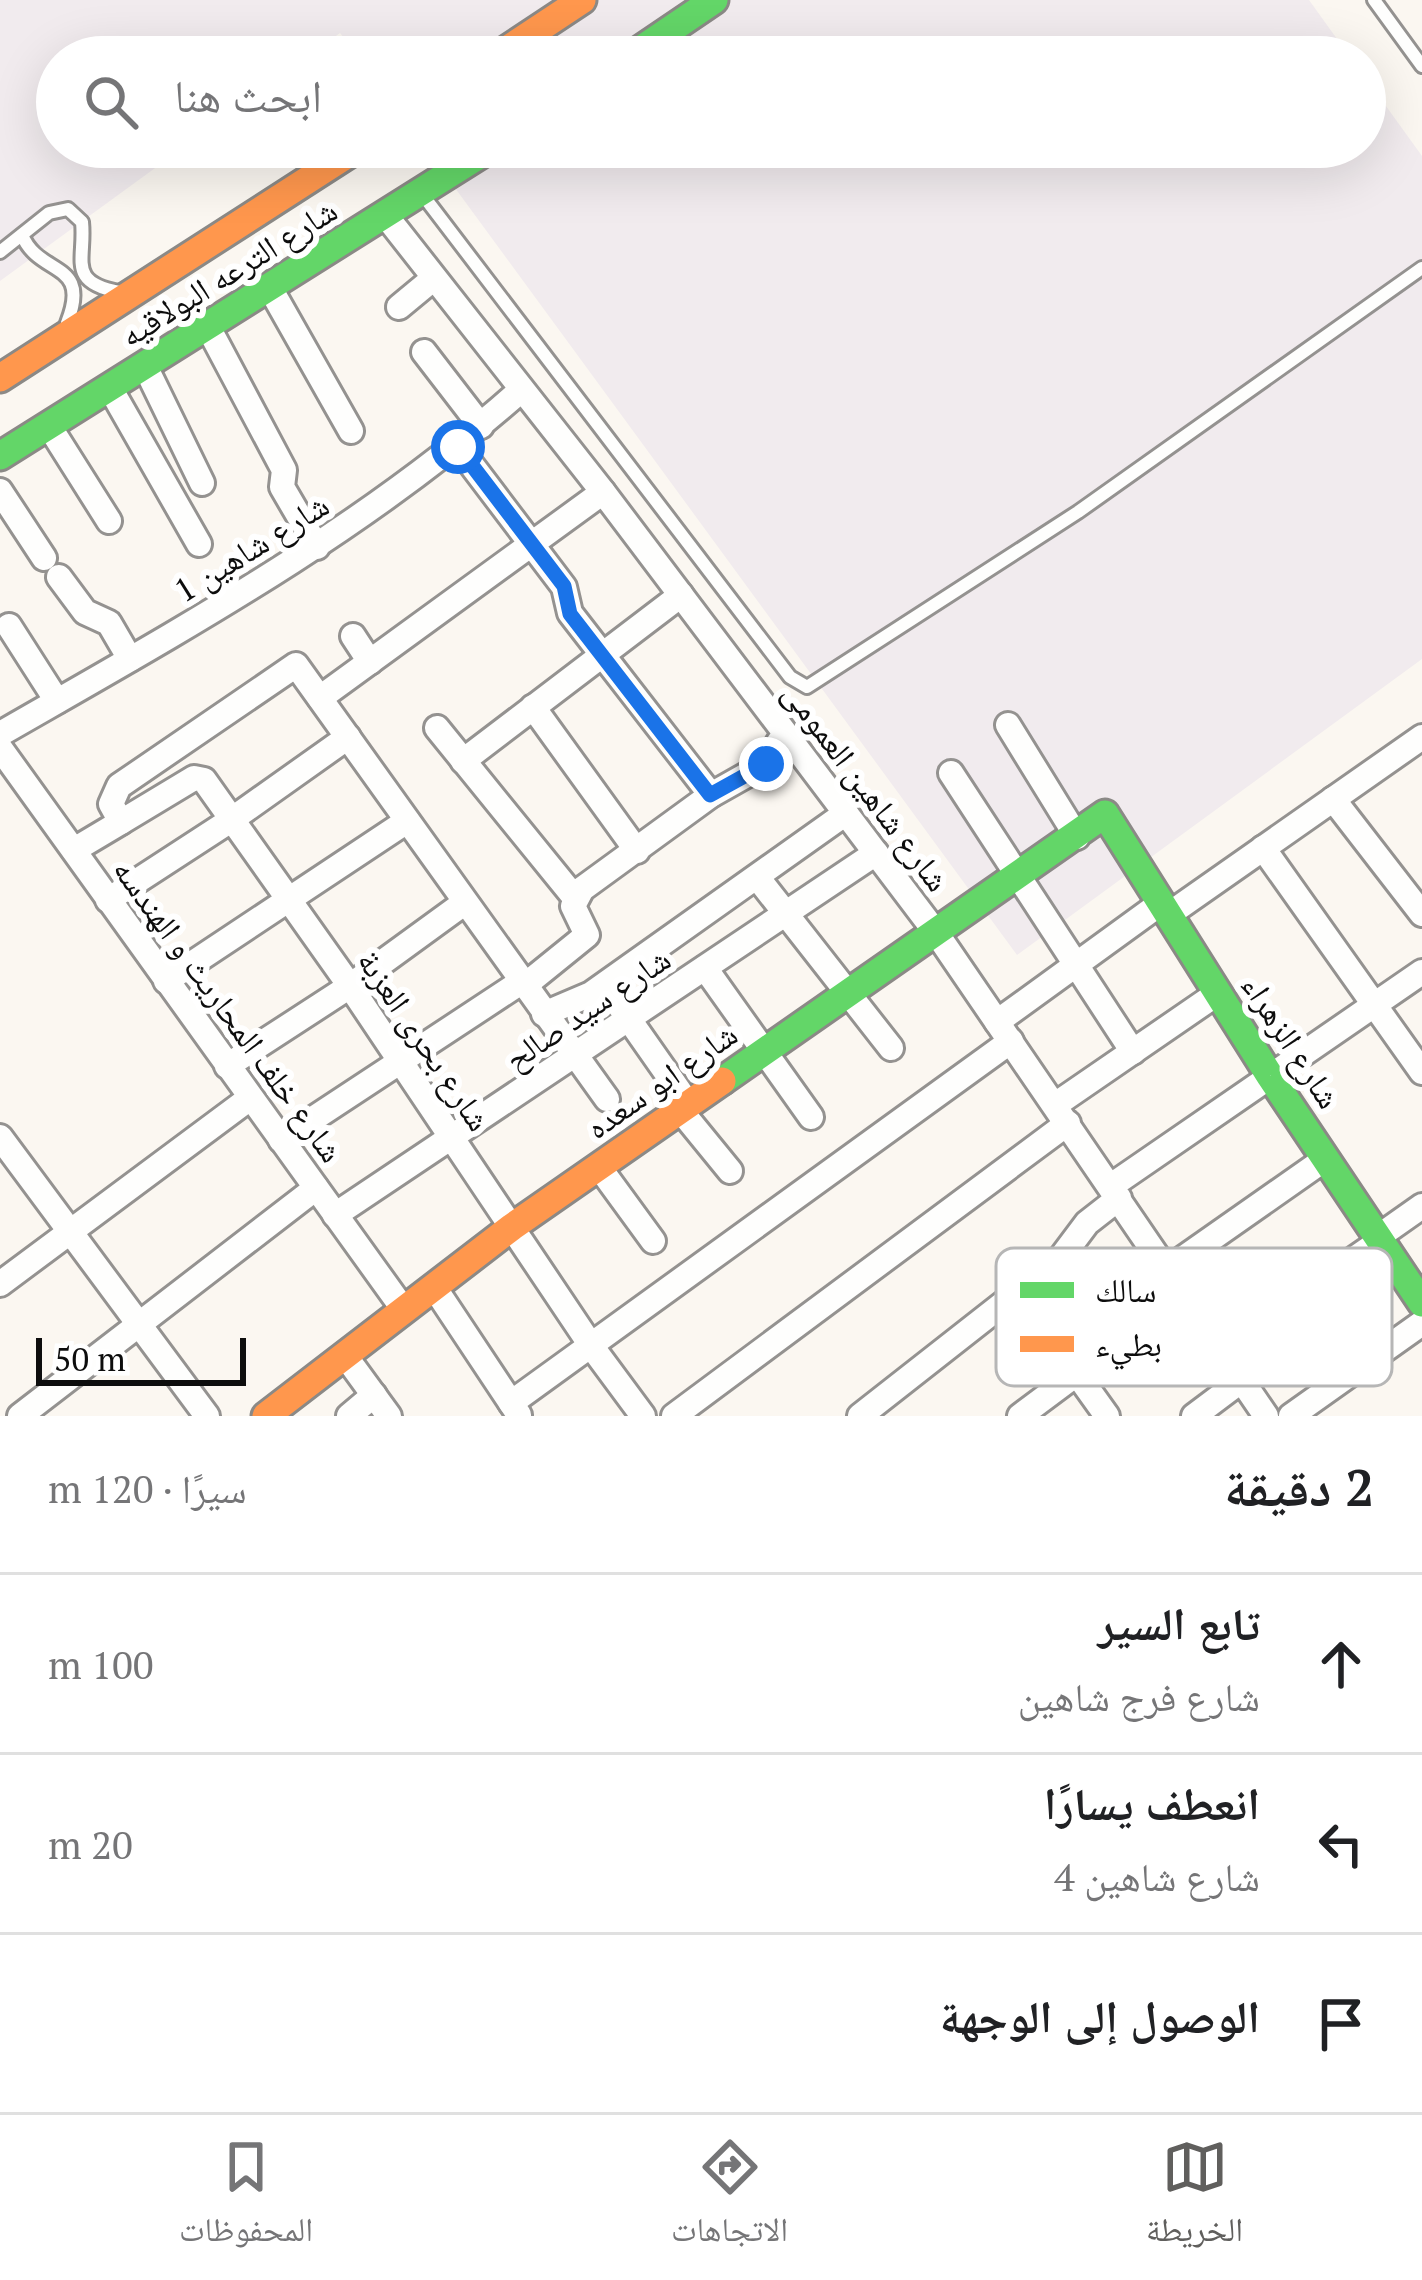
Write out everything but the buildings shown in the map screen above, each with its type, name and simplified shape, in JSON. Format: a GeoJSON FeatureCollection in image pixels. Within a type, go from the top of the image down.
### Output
{"type":"FeatureCollection","features":[{"type":"Feature","properties":{"kind":"street"},"geometry":{"type":"LineString","coordinates":[[528,36],[582,0]]}},
{"type":"Feature","properties":{"kind":"street"},"geometry":{"type":"LineString","coordinates":[[661,36],[715,0]]}},
{"type":"Feature","properties":{"kind":"street","name":"شارع الترعه البولاقيه"},"geometry":{"type":"LineString","coordinates":[[0,377],[326,168]]}},
{"type":"Feature","properties":{"kind":"street","name":"شارع الترعه البولاقيه"},"geometry":{"type":"LineString","coordinates":[[0,457],[460,168]]}},
{"type":"Feature","properties":{"kind":"street","name":"شارع شاهين العمومى"},"geometry":{"type":"LineString","coordinates":[[386,216],[603,492],[937,934],[1154,1248]]}},
{"type":"Feature","properties":{"kind":"street"},"geometry":{"type":"LineString","coordinates":[[399,307],[434,278]]}},
{"type":"Feature","properties":{"kind":"street"},"geometry":{"type":"LineString","coordinates":[[270,288],[351,431]]}},
{"type":"Feature","properties":{"kind":"street"},"geometry":{"type":"LineString","coordinates":[[208,327],[284,470],[283,490],[317,547]]}},
{"type":"Feature","properties":{"kind":"street"},"geometry":{"type":"LineString","coordinates":[[424,352],[481,426]]}},
{"type":"Feature","properties":{"kind":"street"},"geometry":{"type":"LineString","coordinates":[[145,366],[202,483]]}},
{"type":"Feature","properties":{"kind":"street"},"geometry":{"type":"LineString","coordinates":[[110,388],[199,544]]}},
{"type":"Feature","properties":{"kind":"street","name":"شارع شاهين 1"},"geometry":{"type":"LineString","coordinates":[[0,734],[317,547],[458,447],[521,391]]}},
{"type":"Feature","properties":{"kind":"street"},"geometry":{"type":"LineString","coordinates":[[49,426],[109,521]]}},
{"type":"Feature","properties":{"kind":"street"},"geometry":{"type":"LineString","coordinates":[[458,447],[564,586],[570,614],[710,795]]}},
{"type":"Feature","properties":{"kind":"street"},"geometry":{"type":"LineString","coordinates":[[0,491],[85,612],[109,623],[130,659]]}},
{"type":"Feature","properties":{"kind":"street"},"geometry":{"type":"LineString","coordinates":[[320,698],[603,492]]}},
{"type":"Feature","properties":{"kind":"street"},"geometry":{"type":"LineString","coordinates":[[463,761],[681,595]]}},
{"type":"Feature","properties":{"kind":"street"},"geometry":{"type":"LineString","coordinates":[[9,626],[57,701]]}},
{"type":"Feature","properties":{"kind":"street"},"geometry":{"type":"LineString","coordinates":[[352,636],[370,662]]}},
{"type":"Feature","properties":{"kind":"street"},"geometry":{"type":"LineString","coordinates":[[74,850],[122,822],[111,804],[115,789],[296,665],[607,1099]]}},
{"type":"Feature","properties":{"kind":"street"},"geometry":{"type":"LineString","coordinates":[[532,707],[637,851]]}},
{"type":"Feature","properties":{"kind":"street"},"geometry":{"type":"LineString","coordinates":[[1008,725],[1077,837]]}},
{"type":"Feature","properties":{"kind":"street"},"geometry":{"type":"LineString","coordinates":[[281,1140],[522,984],[587,934],[574,913],[575,898],[437,728]]}},
{"type":"Feature","properties":{"kind":"street"},"geometry":{"type":"LineString","coordinates":[[575,898],[710,795],[766,764],[787,736]]}},
{"type":"Feature","properties":{"kind":"street"},"geometry":{"type":"LineString","coordinates":[[108,899],[348,737]]}},
{"type":"Feature","properties":{"kind":"street"},"geometry":{"type":"LineString","coordinates":[[434,1287],[516,1410],[1004,1031],[1076,965],[1263,848],[1422,737]]}},
{"type":"Feature","properties":{"kind":"street","name":"شارع خلف المحاريث و الهندسه"},"geometry":{"type":"LineString","coordinates":[[0,748],[404,1310]]}},
{"type":"Feature","properties":{"kind":"street"},"geometry":{"type":"LineString","coordinates":[[951,773],[1133,1052]]}},
{"type":"Feature","properties":{"kind":"street","name":"شارع بحرى العزبة"},"geometry":{"type":"LineString","coordinates":[[122,822],[199,778],[350,986],[643,1416]]}},
{"type":"Feature","properties":{"kind":"street"},"geometry":{"type":"LineString","coordinates":[[1333,799],[1422,914]]}},
{"type":"Feature","properties":{"kind":"street"},"geometry":{"type":"LineString","coordinates":[[544,1014],[576,1003],[605,985],[845,813]]}},
{"type":"Feature","properties":{"kind":"street","name":"شارع ابو سعده"},"geometry":{"type":"LineString","coordinates":[[266,1416],[512,1227],[1105,814]]}},
{"type":"Feature","properties":{"kind":"street","name":"شارع الزهراء"},"geometry":{"type":"LineString","coordinates":[[1105,814],[1385,1248]]}},
{"type":"Feature","properties":{"kind":"street"},"geometry":{"type":"LineString","coordinates":[[166,981],[407,821]]}},
{"type":"Feature","properties":{"kind":"street"},"geometry":{"type":"LineString","coordinates":[[1263,848],[1422,1072]]}},
{"type":"Feature","properties":{"kind":"street","name":"شارع سيد صالح"},"geometry":{"type":"LineString","coordinates":[[335,1215],[876,853]]}},
{"type":"Feature","properties":{"kind":"street"},"geometry":{"type":"LineString","coordinates":[[757,877],[891,1048]]}},
{"type":"Feature","properties":{"kind":"street"},"geometry":{"type":"LineString","coordinates":[[227,1066],[350,986],[464,903]]}},
{"type":"Feature","properties":{"kind":"street"},"geometry":{"type":"LineString","coordinates":[[705,968],[811,1117]]}},
{"type":"Feature","properties":{"kind":"street"},"geometry":{"type":"LineString","coordinates":[[1068,1248],[1115,1192],[1270,1076],[1422,972]]}},
{"type":"Feature","properties":{"kind":"street"},"geometry":{"type":"LineString","coordinates":[[605,985],[730,1171]]}},
{"type":"Feature","properties":{"kind":"street"},"geometry":{"type":"LineString","coordinates":[[674,1416],[1062,1114],[1133,1052],[1218,993]]}},
{"type":"Feature","properties":{"kind":"street"},"geometry":{"type":"LineString","coordinates":[[0,1284],[250,1098]]}},
{"type":"Feature","properties":{"kind":"street"},"geometry":{"type":"LineString","coordinates":[[0,1137],[207,1416]]}},
{"type":"Feature","properties":{"kind":"street"},"geometry":{"type":"LineString","coordinates":[[1198,1248],[1325,1159]]}},
{"type":"Feature","properties":{"kind":"street"},"geometry":{"type":"LineString","coordinates":[[599,1168],[653,1241]]}},
{"type":"Feature","properties":{"kind":"street"},"geometry":{"type":"LineString","coordinates":[[20,1416],[316,1188]]}},
{"type":"Feature","properties":{"kind":"street"},"geometry":{"type":"LineString","coordinates":[[1366,1248],[1422,1206]]}},
{"type":"Feature","properties":{"kind":"street","name":"شارع الزهراء"},"geometry":{"type":"LineString","coordinates":[[1392,1259],[1422,1304]]}},
{"type":"Feature","properties":{"kind":"street"},"geometry":{"type":"LineString","coordinates":[[860,1416],[996,1309]]}},
{"type":"Feature","properties":{"kind":"street"},"geometry":{"type":"LineString","coordinates":[[1392,1344],[1422,1323]]}},
{"type":"Feature","properties":{"kind":"street"},"geometry":{"type":"LineString","coordinates":[[346,1357],[381,1406],[349,1416]]}},
{"type":"Feature","properties":{"kind":"street"},"geometry":{"type":"LineString","coordinates":[[1020,1416],[1060,1386]]}},
{"type":"Feature","properties":{"kind":"street"},"geometry":{"type":"LineString","coordinates":[[1086,1386],[1106,1416]]}},
{"type":"Feature","properties":{"kind":"street"},"geometry":{"type":"LineString","coordinates":[[1194,1416],[1234,1386]]}},
{"type":"Feature","properties":{"kind":"street","name":"شارع شاهين العمومى"},"geometry":{"type":"LineString","coordinates":[[1246,1386],[1266,1416]]}},
{"type":"Feature","properties":{"kind":"street"},"geometry":{"type":"LineString","coordinates":[[1291,1416],[1333,1386]]}},
{"type":"Feature","properties":{"kind":"lane"},"geometry":{"type":"LineString","coordinates":[[1374,0],[1422,66]]}},
{"type":"Feature","properties":{"kind":"lane"},"geometry":{"type":"LineString","coordinates":[[422,193],[790,677],[807,687],[1078,512],[1422,268]]}},
{"type":"Feature","properties":{"kind":"lane"},"geometry":{"type":"LineString","coordinates":[[0,252],[58,208],[76,214],[83,232],[79,255],[85,275],[101,289],[131,294]]}},
{"type":"Feature","properties":{"kind":"lane"},"geometry":{"type":"LineString","coordinates":[[22,236],[30,251],[59,268],[72,284],[74,304],[61,339]]}},
{"type":"Feature","properties":{"kind":"lane"},"geometry":{"type":"LineString","coordinates":[[72,284],[85,275]]}},
{"type":"Feature","properties":{"kind":"shaded area"},"geometry":{"type":"Polygon","coordinates":[[[0,0],[1309,0],[1335,36],[36,36],[36,168],[155,168],[0,281],[0,0]]]}},
{"type":"Feature","properties":{"kind":"shaded area"},"geometry":{"type":"Polygon","coordinates":[[[1386,106],[1422,156],[1422,659],[1017,955],[440,168],[1386,168],[1386,106]]]}},
{"type":"Feature","properties":{"kind":"traffic: fast"},"geometry":{"type":"LineString","coordinates":[[661,36],[714,0]]}},
{"type":"Feature","properties":{"kind":"traffic: fast"},"geometry":{"type":"LineString","coordinates":[[0,456],[459,168]]}},
{"type":"Feature","properties":{"kind":"traffic: fast"},"geometry":{"type":"LineString","coordinates":[[722,1081],[1105,814],[1385,1248]]}},
{"type":"Feature","properties":{"kind":"traffic: fast"},"geometry":{"type":"LineString","coordinates":[[1392,1258],[1422,1303]]}},
{"type":"Feature","properties":{"kind":"traffic: slow"},"geometry":{"type":"LineString","coordinates":[[528,36],[582,0]]}},
{"type":"Feature","properties":{"kind":"traffic: slow"},"geometry":{"type":"LineString","coordinates":[[0,378],[326,168]]}},
{"type":"Feature","properties":{"kind":"traffic: slow"},"geometry":{"type":"LineString","coordinates":[[266,1416],[512,1227],[722,1081]]}},
{"type":"Feature","properties":{"kind":"route"},"geometry":{"type":"LineString","coordinates":[[458,447],[564,586],[570,614],[710,795],[766,764]]}}]}
